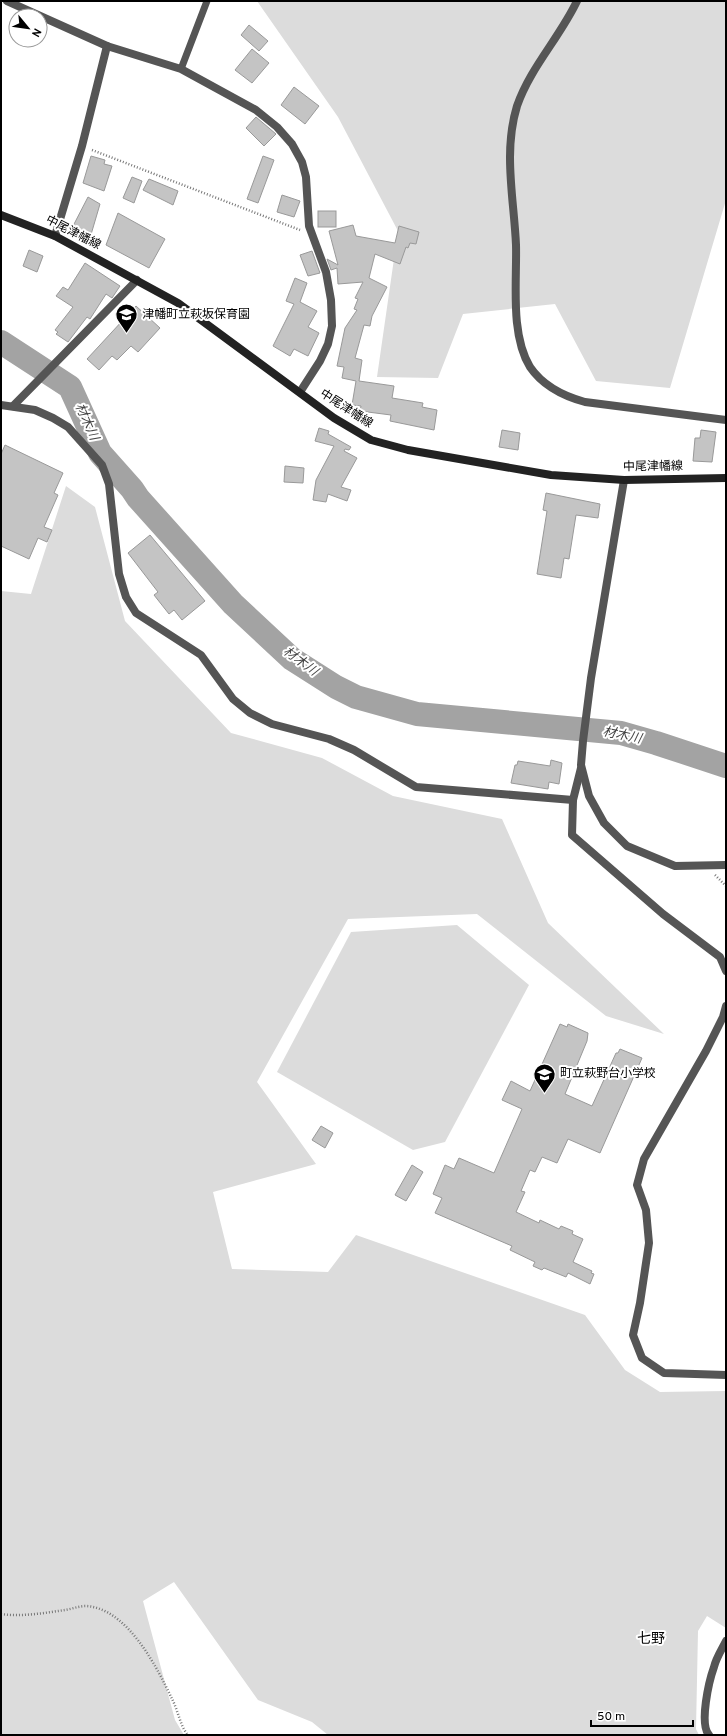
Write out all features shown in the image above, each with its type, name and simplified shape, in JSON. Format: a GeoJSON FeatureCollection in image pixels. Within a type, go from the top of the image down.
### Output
{"type":"FeatureCollection","features":[{"type":"Feature","properties":{"kind":"main road","name":"中尾津幡線"},"geometry":{"type":"LineString","coordinates":[[1,215],[55,236],[178,303],[334,418],[371,440],[408,450],[551,475],[624,480],[726,478]]}},
{"type":"Feature","properties":{"kind":"street"},"geometry":{"type":"LineString","coordinates":[[7,1],[107,46],[180,69],[256,110],[277,126],[292,144],[302,162],[306,177],[309,226],[326,272],[331,300],[332,326],[328,344],[300,392]]}},
{"type":"Feature","properties":{"kind":"street"},"geometry":{"type":"LineString","coordinates":[[577,1],[524,89],[517,107],[512,129],[509,164],[516,244],[518,325],[521,346],[531,367],[546,385],[567,397],[585,402],[726,420]]}},
{"type":"Feature","properties":{"kind":"street"},"geometry":{"type":"LineString","coordinates":[[55,236],[82,146],[107,46]]}},
{"type":"Feature","properties":{"kind":"street"},"geometry":{"type":"LineString","coordinates":[[13,406],[137,280]]}},
{"type":"Feature","properties":{"kind":"street"},"geometry":{"type":"LineString","coordinates":[[1,406],[13,406],[35,410],[53,418],[68,427],[102,465],[109,484],[119,574],[126,597],[136,613],[201,655],[233,699],[250,713],[272,724],[329,739],[354,750],[416,787],[573,800]]}},
{"type":"Feature","properties":{"kind":"street"},"geometry":{"type":"LineString","coordinates":[[624,480],[591,678],[581,765],[573,800],[572,835],[663,914],[720,957],[726,971]]}},
{"type":"Feature","properties":{"kind":"street"},"geometry":{"type":"LineString","coordinates":[[581,765],[589,796],[604,823],[627,846],[675,866],[726,865]]}},
{"type":"Feature","properties":{"kind":"street"},"geometry":{"type":"LineString","coordinates":[[726,1006],[706,1050],[644,1160],[637,1185],[646,1210],[649,1243],[640,1303],[633,1335],[642,1358],[664,1373],[726,1375]]}},
{"type":"Feature","properties":{"kind":"street"},"geometry":{"type":"LineString","coordinates":[[709,1735],[706,1732],[705,1719],[708,1690],[714,1666],[726,1641]]}},
{"type":"Feature","properties":{"kind":"lane"},"geometry":{"type":"LineString","coordinates":[[180,69],[207,1]]}},
{"type":"Feature","properties":{"kind":"path"},"geometry":{"type":"LineString","coordinates":[[82,146],[312,234]]}},
{"type":"Feature","properties":{"kind":"path"},"geometry":{"type":"LineString","coordinates":[[1,1614],[18,1615],[86,1606],[106,1611],[124,1624],[142,1646],[160,1675],[188,1735]]}},
{"type":"Feature","properties":{"kind":"shaded area"},"geometry":{"type":"Polygon","coordinates":[[[257,1],[726,1],[726,200],[670,388],[596,381],[555,304],[463,314],[438,378],[377,377],[398,231],[338,117],[257,1]]]}},
{"type":"Feature","properties":{"kind":"shaded area"},"geometry":{"type":"Polygon","coordinates":[[[66,486],[95,507],[125,621],[231,733],[322,758],[393,796],[502,819],[548,923],[664,1034],[606,1016],[477,914],[348,919],[257,1082],[316,1164],[213,1192],[232,1269],[328,1272],[356,1235],[585,1315],[625,1370],[660,1392],[726,1391],[726,1628],[707,1616],[698,1631],[696,1729],[699,1735],[328,1735],[312,1722],[258,1700],[174,1582],[143,1601],[175,1720],[184,1735],[1,1735],[1,591],[31,594],[66,486]]]}},
{"type":"Feature","properties":{"kind":"shaded area"},"geometry":{"type":"Polygon","coordinates":[[[457,925],[529,985],[445,1142],[413,1150],[277,1072],[351,932],[457,925]]]}},
{"type":"Feature","properties":{"kind":"building"},"geometry":{"type":"Polygon","coordinates":[[[249,25],[268,41],[259,51],[241,35],[249,25]]]}},
{"type":"Feature","properties":{"kind":"building"},"geometry":{"type":"Polygon","coordinates":[[[252,49],[269,63],[252,83],[235,70],[252,49]]]}},
{"type":"Feature","properties":{"kind":"building"},"geometry":{"type":"Polygon","coordinates":[[[294,87],[319,106],[305,124],[281,105],[294,87]]]}},
{"type":"Feature","properties":{"kind":"building"},"geometry":{"type":"Polygon","coordinates":[[[256,117],[276,134],[264,146],[246,128],[256,117]]]}},
{"type":"Feature","properties":{"kind":"building"},"geometry":{"type":"Polygon","coordinates":[[[91,156],[105,160],[104,164],[112,166],[104,191],[83,183],[91,156]]]}},
{"type":"Feature","properties":{"kind":"building"},"geometry":{"type":"Polygon","coordinates":[[[263,156],[274,160],[258,203],[247,199],[263,156]]]}},
{"type":"Feature","properties":{"kind":"building"},"geometry":{"type":"Polygon","coordinates":[[[132,177],[142,181],[134,203],[123,198],[132,177]]]}},
{"type":"Feature","properties":{"kind":"building"},"geometry":{"type":"Polygon","coordinates":[[[149,179],[178,191],[173,205],[143,190],[149,179]]]}},
{"type":"Feature","properties":{"kind":"building"},"geometry":{"type":"Polygon","coordinates":[[[282,195],[300,201],[294,217],[277,212],[282,195]]]}},
{"type":"Feature","properties":{"kind":"building"},"geometry":{"type":"Polygon","coordinates":[[[88,197],[100,204],[90,238],[72,228],[88,197]]]}},
{"type":"Feature","properties":{"kind":"building"},"geometry":{"type":"Polygon","coordinates":[[[318,211],[336,211],[336,227],[318,227],[318,211]]]}},
{"type":"Feature","properties":{"kind":"building"},"geometry":{"type":"Polygon","coordinates":[[[118,213],[165,239],[149,268],[106,245],[118,213]]]}},
{"type":"Feature","properties":{"kind":"building"},"geometry":{"type":"Polygon","coordinates":[[[353,225],[356,236],[395,243],[399,226],[419,232],[416,244],[410,243],[408,248],[406,247],[400,264],[375,254],[369,278],[387,287],[372,316],[370,326],[364,325],[355,358],[362,360],[359,381],[394,386],[392,398],[423,403],[422,407],[437,410],[434,430],[390,421],[391,415],[360,411],[361,406],[352,405],[356,381],[342,378],[344,367],[337,366],[345,328],[357,310],[354,309],[358,299],[355,298],[363,282],[338,284],[337,268],[331,270],[327,259],[338,265],[329,231],[353,225]]]}},
{"type":"Feature","properties":{"kind":"building"},"geometry":{"type":"Polygon","coordinates":[[[29,250],[43,256],[37,272],[23,266],[29,250]]]}},
{"type":"Feature","properties":{"kind":"building"},"geometry":{"type":"Polygon","coordinates":[[[312,251],[320,273],[308,276],[300,255],[312,251]]]}},
{"type":"Feature","properties":{"kind":"building"},"geometry":{"type":"Polygon","coordinates":[[[85,263],[120,286],[112,298],[106,294],[90,319],[87,317],[68,342],[56,334],[58,332],[55,330],[73,307],[56,296],[63,287],[68,290],[85,263]]]}},
{"type":"Feature","properties":{"kind":"building"},"geometry":{"type":"Polygon","coordinates":[[[295,278],[307,283],[300,302],[317,311],[308,327],[319,333],[308,356],[294,349],[290,356],[273,346],[294,304],[286,301],[295,278]]]}},
{"type":"Feature","properties":{"kind":"building"},"geometry":{"type":"Polygon","coordinates":[[[136,306],[160,328],[138,352],[131,346],[117,360],[112,356],[99,370],[87,359],[136,306]]]}},
{"type":"Feature","properties":{"kind":"building"},"geometry":{"type":"Polygon","coordinates":[[[319,428],[329,431],[328,434],[351,447],[349,450],[345,449],[344,451],[357,458],[341,487],[351,490],[347,501],[328,494],[326,502],[313,500],[316,480],[334,446],[315,441],[319,428]]]}},
{"type":"Feature","properties":{"kind":"building"},"geometry":{"type":"Polygon","coordinates":[[[502,430],[520,433],[518,450],[499,447],[502,430]]]}},
{"type":"Feature","properties":{"kind":"building"},"geometry":{"type":"Polygon","coordinates":[[[701,430],[716,432],[712,462],[693,461],[695,438],[700,438],[701,430]]]}},
{"type":"Feature","properties":{"kind":"building"},"geometry":{"type":"Polygon","coordinates":[[[5,445],[63,473],[54,493],[58,495],[44,527],[52,530],[47,542],[38,538],[29,559],[1,546],[1,454],[5,445]]]}},
{"type":"Feature","properties":{"kind":"building"},"geometry":{"type":"Polygon","coordinates":[[[285,466],[304,468],[303,483],[284,482],[285,466]]]}},
{"type":"Feature","properties":{"kind":"building"},"geometry":{"type":"Polygon","coordinates":[[[546,493],[600,504],[598,518],[576,515],[569,559],[564,558],[561,578],[537,574],[547,511],[543,510],[546,493]]]}},
{"type":"Feature","properties":{"kind":"building"},"geometry":{"type":"Polygon","coordinates":[[[150,535],[205,601],[182,620],[174,610],[169,614],[154,595],[158,592],[128,553],[150,535]]]}},
{"type":"Feature","properties":{"kind":"building"},"geometry":{"type":"Polygon","coordinates":[[[551,760],[562,763],[559,784],[549,782],[548,789],[511,783],[515,765],[517,765],[518,761],[550,766],[551,760]]]}},
{"type":"Feature","properties":{"kind":"building"},"geometry":{"type":"Polygon","coordinates":[[[560,1024],[567,1027],[568,1024],[588,1033],[587,1041],[565,1094],[592,1106],[616,1053],[618,1053],[620,1049],[642,1058],[600,1153],[568,1139],[557,1163],[542,1157],[535,1172],[530,1170],[521,1191],[525,1192],[516,1212],[539,1223],[540,1220],[559,1229],[561,1226],[573,1231],[572,1234],[583,1239],[573,1262],[592,1271],[591,1273],[594,1274],[590,1284],[568,1273],[566,1277],[544,1268],[542,1270],[533,1266],[535,1262],[510,1250],[512,1246],[435,1213],[442,1198],[433,1194],[445,1165],[454,1169],[459,1158],[494,1173],[522,1109],[502,1100],[511,1081],[530,1091],[560,1024]]]}},
{"type":"Feature","properties":{"kind":"building"},"geometry":{"type":"Polygon","coordinates":[[[321,1126],[333,1133],[325,1148],[312,1140],[321,1126]]]}},
{"type":"Feature","properties":{"kind":"building"},"geometry":{"type":"Polygon","coordinates":[[[412,1165],[423,1172],[406,1201],[395,1195],[412,1165]]]}},
{"type":"Feature","properties":{"kind":"waterway","name":"材木川"},"geometry":{"type":"LineString","coordinates":[[1,342],[70,387],[100,453],[132,489],[138,498],[233,604],[292,659],[336,687],[356,697],[417,714],[621,733],[726,766]]}},
{"type":"Feature","properties":{"kind":"place","name":"津幡町立萩坂保育園"},"geometry":{"type":"Point","coordinates":[126,334]}},
{"type":"Feature","properties":{"kind":"place","name":"町立萩野台小学校"},"geometry":{"type":"Point","coordinates":[545,1094]}},
{"type":"Feature","properties":{"kind":"district","name":"七野"},"geometry":{"type":"Point","coordinates":[651,1639]}}]}
